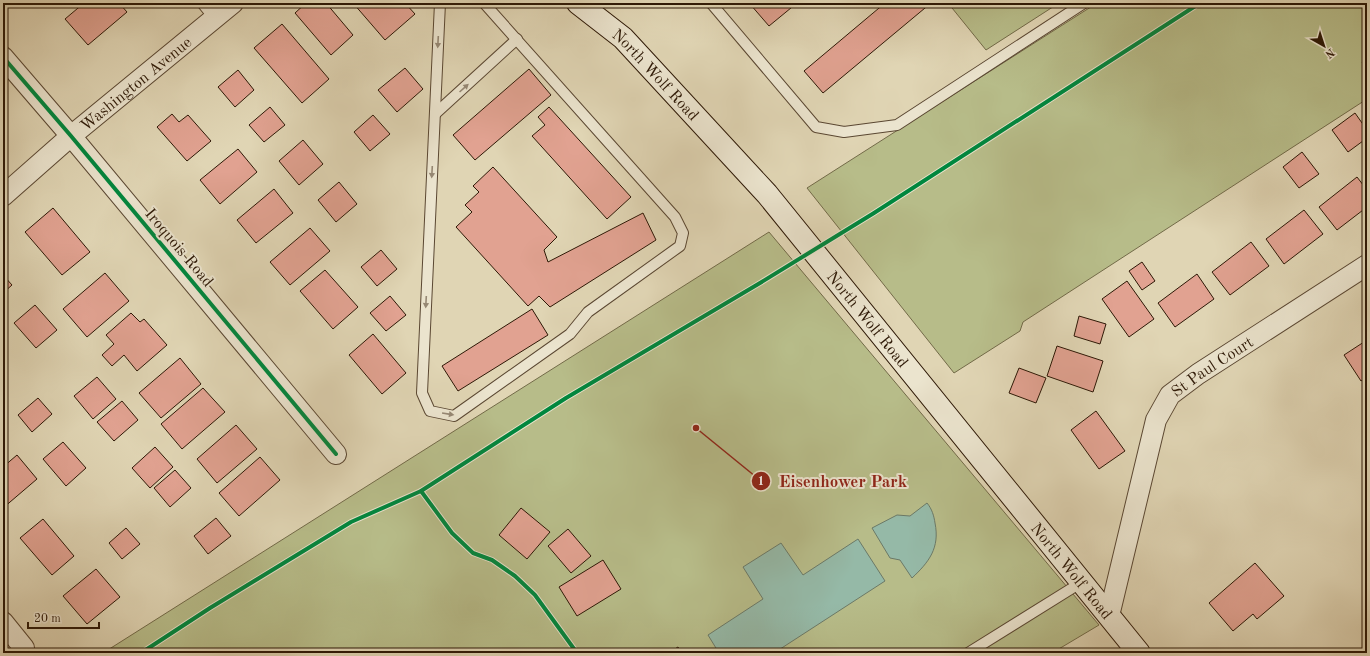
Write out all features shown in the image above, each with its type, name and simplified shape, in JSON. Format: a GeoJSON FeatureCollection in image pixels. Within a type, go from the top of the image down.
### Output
{"type":"FeatureCollection","features":[{"type":"Feature","properties":{"kind":"main road","name":"North Wolf Road"},"geometry":{"type":"LineString","coordinates":[[578,3],[623,38],[767,194],[1139,653]]}},
{"type":"Feature","properties":{"kind":"street","name":"Washington Avenue"},"geometry":{"type":"LineString","coordinates":[[3,196],[71,136],[233,3]]}},
{"type":"Feature","properties":{"kind":"street","name":"Iroquois Road"},"geometry":{"type":"LineString","coordinates":[[3,57],[71,136],[336,454]]}},
{"type":"Feature","properties":{"kind":"street","name":"St Paul Court"},"geometry":{"type":"LineString","coordinates":[[1109,616],[1156,420],[1170,395],[1198,374],[1367,265]]}},
{"type":"Feature","properties":{"kind":"street"},"geometry":{"type":"LineString","coordinates":[[3,622],[24,648]]}},
{"type":"Feature","properties":{"kind":"lane"},"geometry":{"type":"LineString","coordinates":[[202,3],[215,18]]}},
{"type":"Feature","properties":{"kind":"lane"},"geometry":{"type":"LineString","coordinates":[[440,3],[422,393],[430,411],[454,416],[570,334],[588,312],[680,246],[683,233],[675,217],[484,3]]}},
{"type":"Feature","properties":{"kind":"lane"},"geometry":{"type":"LineString","coordinates":[[711,3],[816,127],[844,132],[897,125],[1084,3]]}},
{"type":"Feature","properties":{"kind":"lane"},"geometry":{"type":"LineString","coordinates":[[435,114],[517,39]]}},
{"type":"Feature","properties":{"kind":"lane"},"geometry":{"type":"LineString","coordinates":[[968,653],[1082,582]]}},
{"type":"Feature","properties":{"kind":"shaded area"},"geometry":{"type":"Polygon","coordinates":[[[948,3],[1059,3],[986,50],[948,3]]]}},
{"type":"Feature","properties":{"kind":"shaded area"},"geometry":{"type":"Polygon","coordinates":[[[1097,3],[1367,3],[1367,59],[1362,62],[1367,71],[1367,99],[1023,322],[1020,331],[954,373],[807,188],[1097,3]]]}},
{"type":"Feature","properties":{"kind":"shaded area"},"geometry":{"type":"Polygon","coordinates":[[[769,232],[1099,625],[1052,653],[103,653],[769,232]]]}},
{"type":"Feature","properties":{"kind":"shaded area"},"geometry":{"type":"Polygon","coordinates":[[[927,503],[934,518],[936,540],[932,554],[912,578],[900,560],[890,558],[872,528],[897,515],[910,516],[927,503]]]}},
{"type":"Feature","properties":{"kind":"shaded area"},"geometry":{"type":"Polygon","coordinates":[[[858,539],[885,581],[774,653],[719,653],[708,635],[763,599],[743,567],[781,543],[803,575],[858,539]]]}},
{"type":"Feature","properties":{"kind":"building"},"geometry":{"type":"Polygon","coordinates":[[[84,3],[119,3],[127,12],[88,45],[65,19],[84,3]]]}},
{"type":"Feature","properties":{"kind":"building"},"geometry":{"type":"Polygon","coordinates":[[[306,3],[326,3],[353,35],[331,55],[295,13],[306,3]]]}},
{"type":"Feature","properties":{"kind":"building"},"geometry":{"type":"Polygon","coordinates":[[[353,3],[405,3],[415,14],[385,40],[353,3]]]}},
{"type":"Feature","properties":{"kind":"building"},"geometry":{"type":"Polygon","coordinates":[[[797,3],[769,26],[750,4],[797,3]]]}},
{"type":"Feature","properties":{"kind":"building"},"geometry":{"type":"Polygon","coordinates":[[[885,3],[931,3],[823,93],[804,71],[885,3]]]}},
{"type":"Feature","properties":{"kind":"building"},"geometry":{"type":"Polygon","coordinates":[[[282,24],[329,79],[302,103],[254,48],[282,24]]]}},
{"type":"Feature","properties":{"kind":"building"},"geometry":{"type":"Polygon","coordinates":[[[405,68],[423,89],[397,112],[378,90],[405,68]]]}},
{"type":"Feature","properties":{"kind":"building"},"geometry":{"type":"Polygon","coordinates":[[[529,69],[551,95],[475,160],[453,135],[529,69]]]}},
{"type":"Feature","properties":{"kind":"building"},"geometry":{"type":"Polygon","coordinates":[[[238,70],[254,90],[235,107],[218,87],[238,70]]]}},
{"type":"Feature","properties":{"kind":"building"},"geometry":{"type":"Polygon","coordinates":[[[270,107],[285,125],[264,142],[249,125],[270,107]]]}},
{"type":"Feature","properties":{"kind":"building"},"geometry":{"type":"Polygon","coordinates":[[[549,107],[631,197],[607,219],[532,136],[545,125],[538,117],[549,107]]]}},
{"type":"Feature","properties":{"kind":"building"},"geometry":{"type":"Polygon","coordinates":[[[1355,113],[1367,130],[1367,138],[1348,152],[1332,130],[1355,113]]]}},
{"type":"Feature","properties":{"kind":"building"},"geometry":{"type":"Polygon","coordinates":[[[172,114],[179,122],[188,115],[211,141],[187,161],[157,127],[172,114]]]}},
{"type":"Feature","properties":{"kind":"building"},"geometry":{"type":"Polygon","coordinates":[[[373,115],[390,134],[370,151],[354,132],[373,115]]]}},
{"type":"Feature","properties":{"kind":"building"},"geometry":{"type":"Polygon","coordinates":[[[303,140],[323,164],[299,185],[279,161],[303,140]]]}},
{"type":"Feature","properties":{"kind":"building"},"geometry":{"type":"Polygon","coordinates":[[[238,149],[257,172],[220,204],[200,180],[238,149]]]}},
{"type":"Feature","properties":{"kind":"building"},"geometry":{"type":"Polygon","coordinates":[[[1302,152],[1319,174],[1299,188],[1283,167],[1302,152]]]}},
{"type":"Feature","properties":{"kind":"building"},"geometry":{"type":"Polygon","coordinates":[[[493,167],[557,237],[544,250],[548,262],[643,213],[656,240],[550,307],[539,296],[528,306],[456,227],[472,212],[465,205],[479,192],[473,186],[493,167]]]}},
{"type":"Feature","properties":{"kind":"building"},"geometry":{"type":"Polygon","coordinates":[[[1357,177],[1367,190],[1367,207],[1337,230],[1319,207],[1357,177]]]}},
{"type":"Feature","properties":{"kind":"building"},"geometry":{"type":"Polygon","coordinates":[[[339,182],[357,204],[336,222],[318,200],[339,182]]]}},
{"type":"Feature","properties":{"kind":"building"},"geometry":{"type":"Polygon","coordinates":[[[274,189],[293,213],[256,243],[237,220],[274,189]]]}},
{"type":"Feature","properties":{"kind":"building"},"geometry":{"type":"Polygon","coordinates":[[[53,208],[90,252],[62,275],[25,232],[53,208]]]}},
{"type":"Feature","properties":{"kind":"building"},"geometry":{"type":"Polygon","coordinates":[[[1304,210],[1323,234],[1284,264],[1266,239],[1304,210]]]}},
{"type":"Feature","properties":{"kind":"building"},"geometry":{"type":"Polygon","coordinates":[[[310,228],[330,251],[290,285],[270,262],[310,228]]]}},
{"type":"Feature","properties":{"kind":"building"},"geometry":{"type":"Polygon","coordinates":[[[1251,242],[1269,266],[1230,295],[1212,272],[1251,242]]]}},
{"type":"Feature","properties":{"kind":"building"},"geometry":{"type":"Polygon","coordinates":[[[381,250],[397,269],[377,286],[361,267],[381,250]]]}},
{"type":"Feature","properties":{"kind":"building"},"geometry":{"type":"Polygon","coordinates":[[[1142,262],[1155,281],[1142,290],[1129,271],[1142,262]]]}},
{"type":"Feature","properties":{"kind":"building"},"geometry":{"type":"Polygon","coordinates":[[[325,270],[358,307],[333,329],[300,291],[325,270]]]}},
{"type":"Feature","properties":{"kind":"building"},"geometry":{"type":"Polygon","coordinates":[[[105,273],[129,301],[87,337],[63,309],[105,273]]]}},
{"type":"Feature","properties":{"kind":"building"},"geometry":{"type":"Polygon","coordinates":[[[1197,274],[1214,299],[1175,327],[1158,303],[1197,274]]]}},
{"type":"Feature","properties":{"kind":"building"},"geometry":{"type":"Polygon","coordinates":[[[3,275],[12,285],[3,293],[3,275]]]}},
{"type":"Feature","properties":{"kind":"building"},"geometry":{"type":"Polygon","coordinates":[[[1127,281],[1154,319],[1129,337],[1102,299],[1127,281]]]}},
{"type":"Feature","properties":{"kind":"building"},"geometry":{"type":"Polygon","coordinates":[[[390,296],[406,315],[386,331],[370,313],[390,296]]]}},
{"type":"Feature","properties":{"kind":"building"},"geometry":{"type":"Polygon","coordinates":[[[35,305],[57,330],[36,348],[14,323],[35,305]]]}},
{"type":"Feature","properties":{"kind":"building"},"geometry":{"type":"Polygon","coordinates":[[[532,309],[548,335],[458,391],[442,366],[532,309]]]}},
{"type":"Feature","properties":{"kind":"building"},"geometry":{"type":"Polygon","coordinates":[[[131,313],[140,322],[144,319],[167,345],[137,371],[124,355],[112,366],[102,355],[114,344],[106,335],[131,313]]]}},
{"type":"Feature","properties":{"kind":"building"},"geometry":{"type":"Polygon","coordinates":[[[1079,316],[1106,324],[1100,344],[1074,336],[1079,316]]]}},
{"type":"Feature","properties":{"kind":"building"},"geometry":{"type":"Polygon","coordinates":[[[373,334],[406,373],[382,394],[349,355],[373,334]]]}},
{"type":"Feature","properties":{"kind":"building"},"geometry":{"type":"Polygon","coordinates":[[[1367,340],[1367,377],[1361,381],[1344,355],[1367,340]]]}},
{"type":"Feature","properties":{"kind":"building"},"geometry":{"type":"Polygon","coordinates":[[[1057,346],[1103,361],[1093,392],[1047,376],[1057,346]]]}},
{"type":"Feature","properties":{"kind":"building"},"geometry":{"type":"Polygon","coordinates":[[[180,358],[201,384],[161,418],[139,393],[180,358]]]}},
{"type":"Feature","properties":{"kind":"building"},"geometry":{"type":"Polygon","coordinates":[[[1019,368],[1046,378],[1036,403],[1009,393],[1019,368]]]}},
{"type":"Feature","properties":{"kind":"building"},"geometry":{"type":"Polygon","coordinates":[[[97,377],[116,399],[93,419],[74,396],[97,377]]]}},
{"type":"Feature","properties":{"kind":"building"},"geometry":{"type":"Polygon","coordinates":[[[203,388],[225,412],[182,449],[161,424],[203,388]]]}},
{"type":"Feature","properties":{"kind":"building"},"geometry":{"type":"Polygon","coordinates":[[[38,398],[52,414],[32,432],[18,415],[38,398]]]}},
{"type":"Feature","properties":{"kind":"building"},"geometry":{"type":"Polygon","coordinates":[[[122,401],[138,420],[114,441],[97,422],[122,401]]]}},
{"type":"Feature","properties":{"kind":"building"},"geometry":{"type":"Polygon","coordinates":[[[1096,411],[1125,451],[1099,469],[1071,430],[1096,411]]]}},
{"type":"Feature","properties":{"kind":"building"},"geometry":{"type":"Polygon","coordinates":[[[236,425],[257,449],[217,483],[197,459],[236,425]]]}},
{"type":"Feature","properties":{"kind":"building"},"geometry":{"type":"Polygon","coordinates":[[[63,442],[86,468],[66,486],[43,459],[63,442]]]}},
{"type":"Feature","properties":{"kind":"building"},"geometry":{"type":"Polygon","coordinates":[[[155,447],[173,467],[150,488],[132,468],[155,447]]]}},
{"type":"Feature","properties":{"kind":"building"},"geometry":{"type":"Polygon","coordinates":[[[17,455],[37,479],[3,508],[3,467],[17,455]]]}},
{"type":"Feature","properties":{"kind":"building"},"geometry":{"type":"Polygon","coordinates":[[[260,457],[280,480],[239,516],[219,493],[260,457]]]}},
{"type":"Feature","properties":{"kind":"building"},"geometry":{"type":"Polygon","coordinates":[[[175,470],[191,488],[170,507],[154,488],[175,470]]]}},
{"type":"Feature","properties":{"kind":"building"},"geometry":{"type":"Polygon","coordinates":[[[521,508],[550,532],[527,559],[499,535],[521,508]]]}},
{"type":"Feature","properties":{"kind":"building"},"geometry":{"type":"Polygon","coordinates":[[[216,518],[231,536],[208,554],[194,536],[216,518]]]}},
{"type":"Feature","properties":{"kind":"building"},"geometry":{"type":"Polygon","coordinates":[[[43,519],[74,556],[52,575],[20,538],[43,519]]]}},
{"type":"Feature","properties":{"kind":"building"},"geometry":{"type":"Polygon","coordinates":[[[126,528],[140,544],[122,559],[109,543],[126,528]]]}},
{"type":"Feature","properties":{"kind":"building"},"geometry":{"type":"Polygon","coordinates":[[[568,529],[591,556],[571,573],[548,546],[568,529]]]}},
{"type":"Feature","properties":{"kind":"building"},"geometry":{"type":"Polygon","coordinates":[[[603,560],[621,589],[577,616],[559,587],[603,560]]]}},
{"type":"Feature","properties":{"kind":"building"},"geometry":{"type":"Polygon","coordinates":[[[1255,563],[1284,596],[1257,619],[1253,614],[1233,631],[1209,603],[1255,563]]]}},
{"type":"Feature","properties":{"kind":"building"},"geometry":{"type":"Polygon","coordinates":[[[96,569],[120,597],[87,624],[63,596],[96,569]]]}},
{"type":"Feature","properties":{"kind":"building"},"geometry":{"type":"Polygon","coordinates":[[[678,647],[682,653],[668,653],[678,647]]]}},
{"type":"Feature","properties":{"kind":"cycle path"},"geometry":{"type":"LineString","coordinates":[[141,653],[210,608],[351,522],[421,491],[566,398],[760,283],[874,213],[1200,3]]}},
{"type":"Feature","properties":{"kind":"cycle path"},"geometry":{"type":"LineString","coordinates":[[3,57],[71,136],[336,454]]}},
{"type":"Feature","properties":{"kind":"cycle path"},"geometry":{"type":"LineString","coordinates":[[421,491],[452,533],[473,553],[492,560],[515,576],[535,595],[577,653]]}},
{"type":"Feature","properties":{"kind":"place","name":"Eisenhower Park"},"geometry":{"type":"Point","coordinates":[696,428]}}]}
